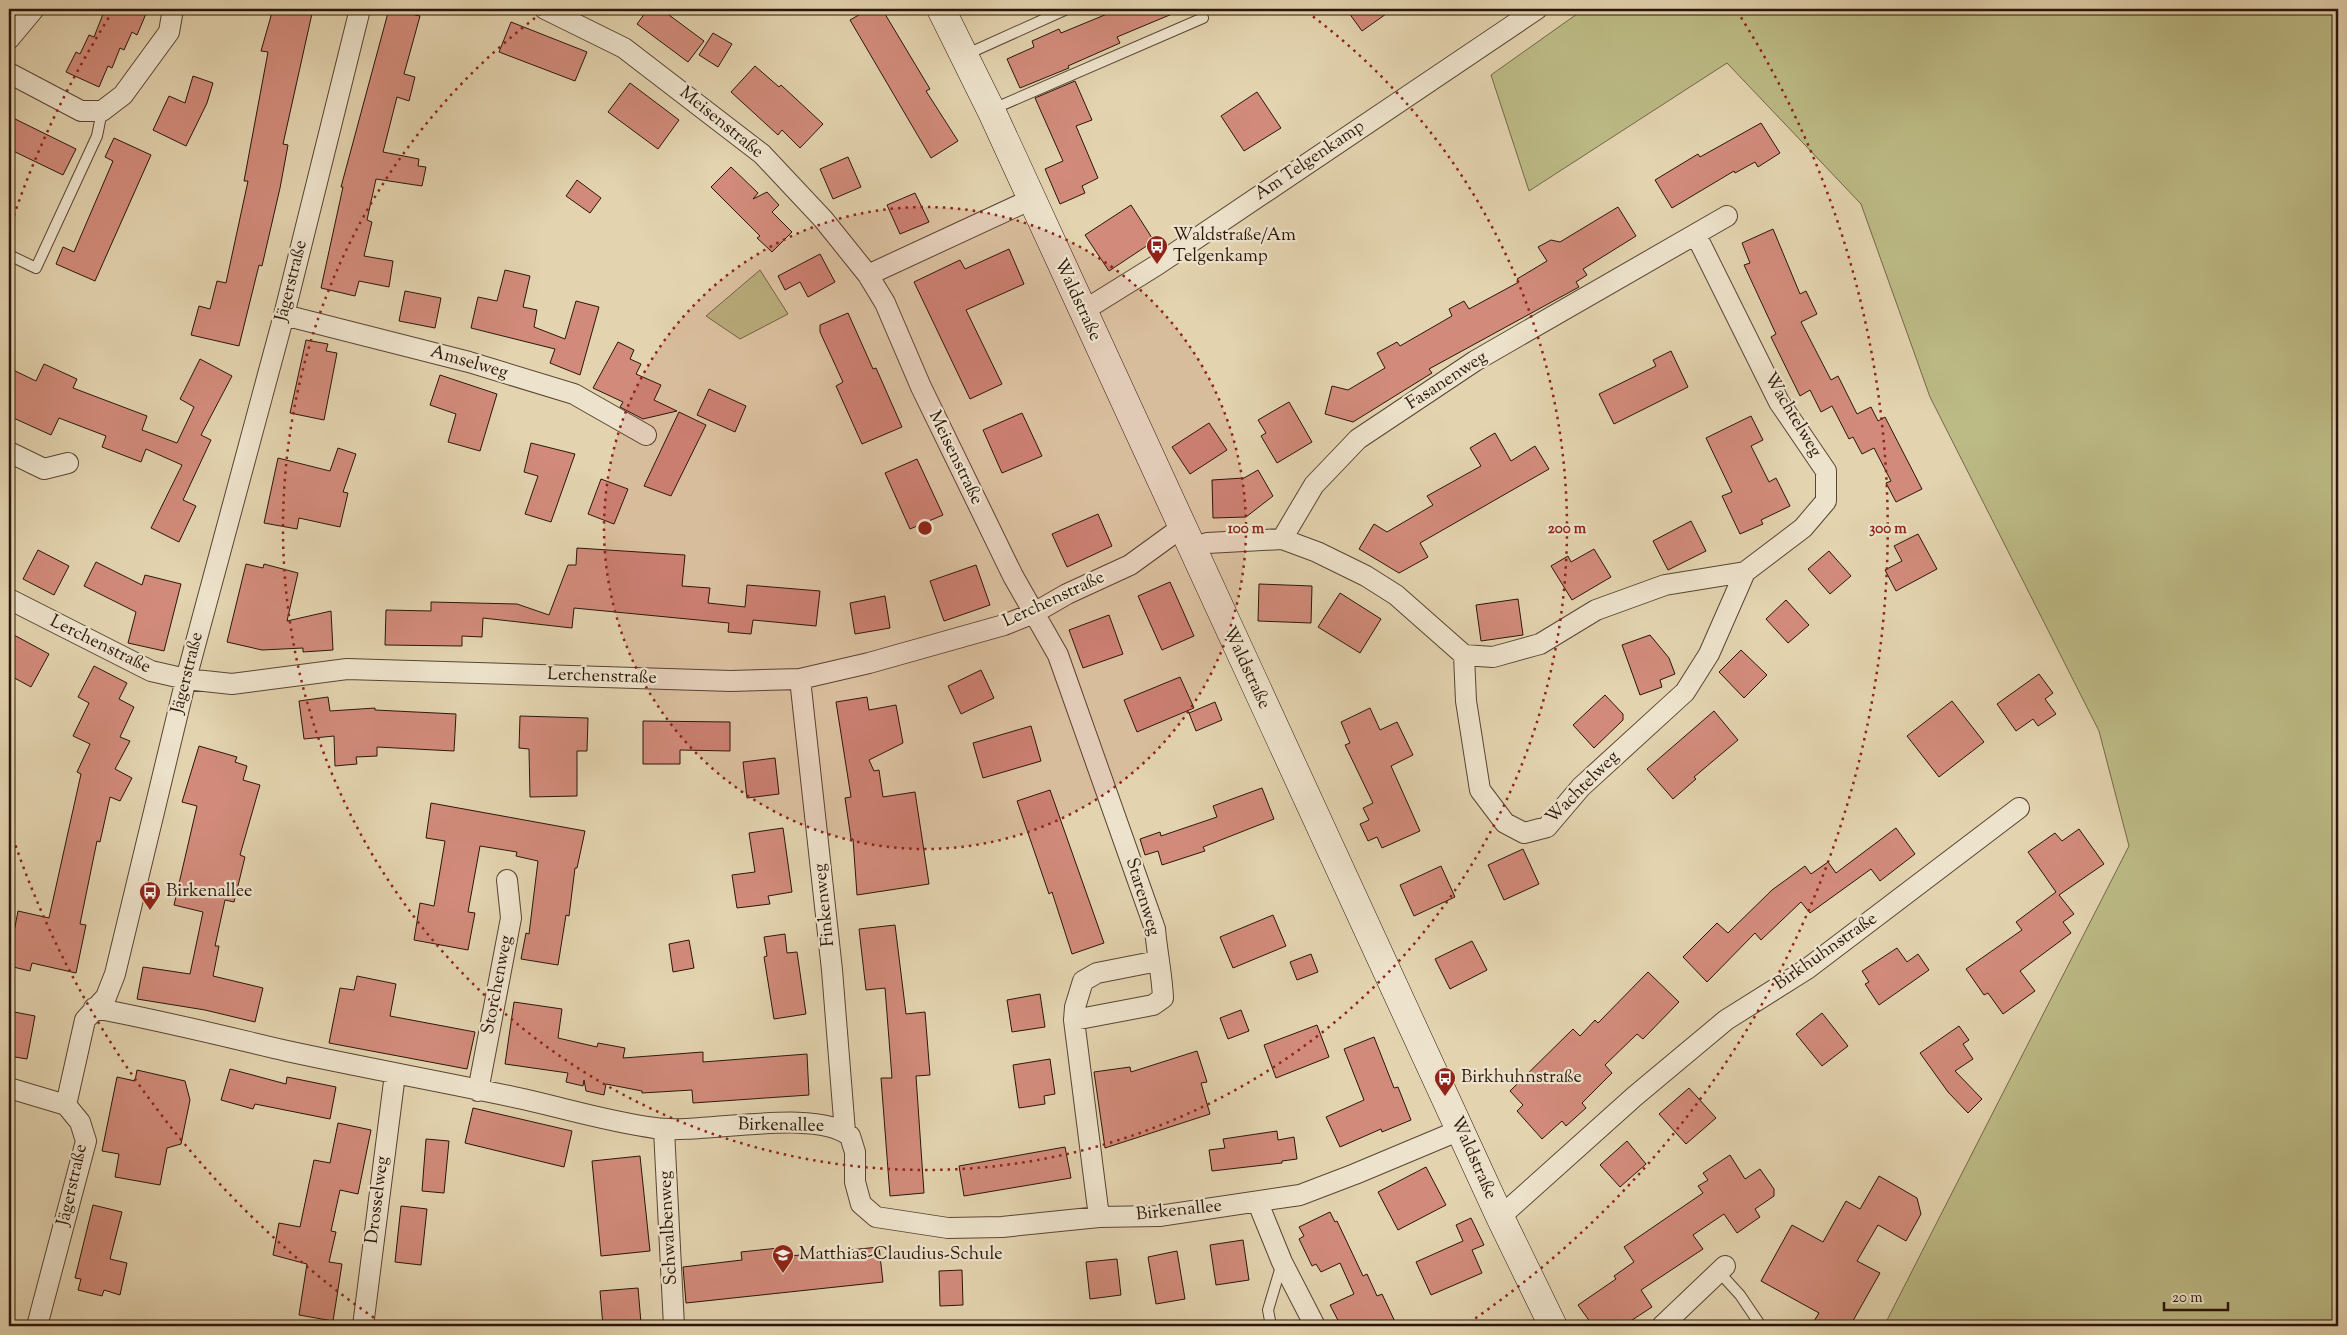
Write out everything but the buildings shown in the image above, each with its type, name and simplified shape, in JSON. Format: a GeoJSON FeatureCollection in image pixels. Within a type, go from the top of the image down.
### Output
{"type":"FeatureCollection","features":[{"type":"Feature","properties":{"kind":"street"},"geometry":{"type":"LineString","coordinates":[[9,39],[34,9]]}},
{"type":"Feature","properties":{"kind":"street"},"geometry":{"type":"LineString","coordinates":[[9,73],[81,111],[102,111],[123,95],[169,32],[173,9]]}},
{"type":"Feature","properties":{"kind":"street","name":"Jägerstraße"},"geometry":{"type":"LineString","coordinates":[[36,1326],[86,1141],[80,1122],[66,1105],[85,1020],[106,997],[115,974],[186,679],[284,314],[360,9]]}},
{"type":"Feature","properties":{"kind":"street","name":"Meisenstraße"},"geometry":{"type":"LineString","coordinates":[[545,9],[624,48],[762,154],[823,219],[868,275],[886,303],[925,395],[1013,576],[1034,612]]}},
{"type":"Feature","properties":{"kind":"street","name":"Waldstraße"},"geometry":{"type":"LineString","coordinates":[[941,9],[991,110],[1500,1218],[1553,1326]]}},
{"type":"Feature","properties":{"kind":"street","name":"Am Telgenkamp"},"geometry":{"type":"LineString","coordinates":[[1083,312],[1157,265],[1537,9]]}},
{"type":"Feature","properties":{"kind":"street"},"geometry":{"type":"LineString","coordinates":[[868,275],[1032,199]]}},
{"type":"Feature","properties":{"kind":"street","name":"Fasanenweg"},"geometry":{"type":"LineString","coordinates":[[1282,539],[1314,485],[1358,439],[1475,362],[1727,216]]}},
{"type":"Feature","properties":{"kind":"street","name":"Wachtelweg"},"geometry":{"type":"LineString","coordinates":[[1696,235],[1779,402],[1826,471],[1826,501],[1803,528],[1745,572],[1726,612],[1710,654],[1685,692],[1581,787],[1547,827],[1524,833],[1505,823],[1480,790],[1466,701],[1464,655],[1493,657],[1540,644],[1596,610],[1665,585],[1745,572]]}},
{"type":"Feature","properties":{"kind":"street","name":"Amselweg"},"geometry":{"type":"LineString","coordinates":[[284,314],[469,362],[574,394],[646,435]]}},
{"type":"Feature","properties":{"kind":"street"},"geometry":{"type":"LineString","coordinates":[[9,452],[44,469],[68,463]]}},
{"type":"Feature","properties":{"kind":"street"},"geometry":{"type":"LineString","coordinates":[[1186,538],[1207,543],[1282,539],[1317,552],[1374,580],[1396,595],[1464,655]]}},
{"type":"Feature","properties":{"kind":"street","name":"Lerchenstraße"},"geometry":{"type":"LineString","coordinates":[[9,599],[151,671],[186,679],[232,684],[347,669],[731,682],[800,679],[869,663],[1004,625],[1186,538]]}},
{"type":"Feature","properties":{"kind":"street","name":"Starenweg"},"geometry":{"type":"LineString","coordinates":[[1034,612],[1058,656],[1149,910],[1155,929],[1158,961],[1162,969],[1163,998],[1153,1005],[1074,1020]]}},
{"type":"Feature","properties":{"kind":"street","name":"Finkenweg"},"geometry":{"type":"LineString","coordinates":[[800,679],[832,970],[845,1132]]}},
{"type":"Feature","properties":{"kind":"street","name":"Birkhuhnstraße"},"geometry":{"type":"LineString","coordinates":[[1500,1218],[1635,1096],[1726,1020],[1807,969],[2019,808]]}},
{"type":"Feature","properties":{"kind":"street","name":"Storchenweg"},"geometry":{"type":"LineString","coordinates":[[478,1091],[511,918],[506,880]]}},
{"type":"Feature","properties":{"kind":"street"},"geometry":{"type":"LineString","coordinates":[[1099,1217],[1074,1020],[1075,1007],[1083,981],[1097,973],[1158,961]]}},
{"type":"Feature","properties":{"kind":"street","name":"Birkenallee"},"geometry":{"type":"LineString","coordinates":[[94,1008],[153,1019],[619,1123],[664,1130],[807,1123],[836,1127],[850,1136],[854,1152],[855,1182],[861,1204],[876,1217],[948,1228],[1002,1227],[1099,1217],[1159,1216],[1258,1203],[1300,1195],[1460,1130]]}},
{"type":"Feature","properties":{"kind":"street","name":"Drosselweg"},"geometry":{"type":"LineString","coordinates":[[363,1326],[395,1074]]}},
{"type":"Feature","properties":{"kind":"street"},"geometry":{"type":"LineString","coordinates":[[9,1088],[66,1105]]}},
{"type":"Feature","properties":{"kind":"street","name":"Schwalbenweg"},"geometry":{"type":"LineString","coordinates":[[664,1130],[674,1326]]}},
{"type":"Feature","properties":{"kind":"street"},"geometry":{"type":"LineString","coordinates":[[1258,1203],[1282,1262],[1315,1326]]}},
{"type":"Feature","properties":{"kind":"street"},"geometry":{"type":"LineString","coordinates":[[1662,1326],[1722,1269]]}},
{"type":"Feature","properties":{"kind":"lane"},"geometry":{"type":"LineString","coordinates":[[964,56],[1068,9]]}},
{"type":"Feature","properties":{"kind":"lane"},"geometry":{"type":"LineString","coordinates":[[991,110],[1203,18]]}},
{"type":"Feature","properties":{"kind":"lane"},"geometry":{"type":"LineString","coordinates":[[9,255],[36,268],[97,136],[102,111]]}},
{"type":"Feature","properties":{"kind":"lane"},"geometry":{"type":"LineString","coordinates":[[1271,1326],[1268,1310],[1282,1262]]}},
{"type":"Feature","properties":{"kind":"lane"},"geometry":{"type":"LineString","coordinates":[[1722,1269],[1761,1326]]}},
{"type":"Feature","properties":{"kind":"shaded area"},"geometry":{"type":"Polygon","coordinates":[[[1584,9],[2338,9],[2338,1326],[1884,1326],[2129,846],[2099,731],[1930,397],[1861,204],[1727,63],[1529,191],[1491,75],[1584,9]]]}},
{"type":"Feature","properties":{"kind":"shaded area"},"geometry":{"type":"Polygon","coordinates":[[[760,270],[788,314],[740,339],[706,316],[760,270]]]}},
{"type":"Feature","properties":{"kind":"place","name":"Waldstraße/Am Telgenkamp"},"geometry":{"type":"Point","coordinates":[1157,265]}},
{"type":"Feature","properties":{"kind":"place","name":"Birkenallee"},"geometry":{"type":"Point","coordinates":[150,911]}},
{"type":"Feature","properties":{"kind":"place","name":"Birkhuhnstraße"},"geometry":{"type":"Point","coordinates":[1445,1097]}},
{"type":"Feature","properties":{"kind":"place","name":"Matthias-Claudius-Schule"},"geometry":{"type":"Point","coordinates":[783,1274]}}]}
